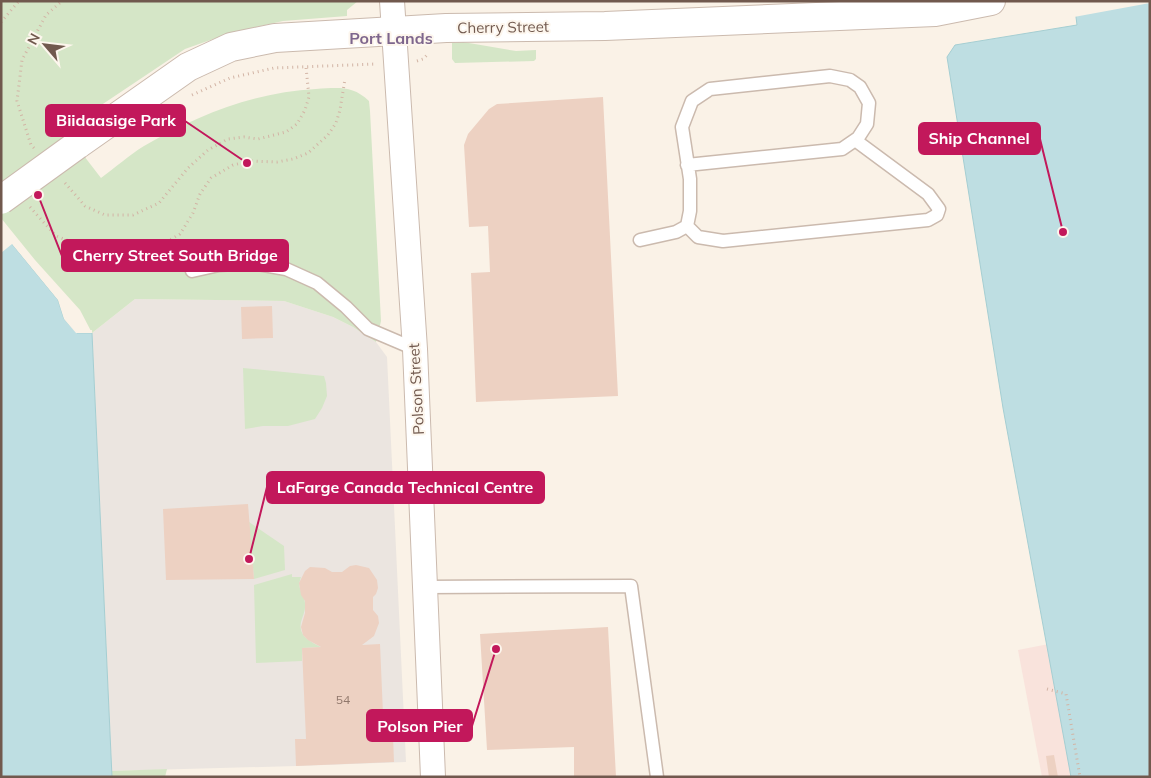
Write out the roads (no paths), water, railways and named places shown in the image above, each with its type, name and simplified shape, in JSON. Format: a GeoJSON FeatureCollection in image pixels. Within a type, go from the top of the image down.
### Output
{"type":"FeatureCollection","features":[{"type":"Feature","properties":{"kind":"street","name":"Polson Street"},"geometry":{"type":"LineString","coordinates":[[392,1],[415,349],[433,777]]}},
{"type":"Feature","properties":{"kind":"street","name":"Cherry Street"},"geometry":{"type":"LineString","coordinates":[[13,201],[77,145],[188,67],[231,47],[275,38],[446,28],[605,26],[827,9],[934,12],[991,1]]}},
{"type":"Feature","properties":{"kind":"lane"},"geometry":{"type":"LineString","coordinates":[[687,165],[842,149],[858,138],[867,124],[869,103],[860,87],[850,80],[830,76],[710,89],[692,101],[682,127],[687,165],[690,179],[690,211],[687,226]]}},
{"type":"Feature","properties":{"kind":"lane"},"geometry":{"type":"LineString","coordinates":[[687,226],[698,237],[723,242],[928,220],[937,215],[939,209],[928,194],[855,140]]}},
{"type":"Feature","properties":{"kind":"lane"},"geometry":{"type":"LineString","coordinates":[[640,240],[676,232],[687,226]]}},
{"type":"Feature","properties":{"kind":"lane"},"geometry":{"type":"LineString","coordinates":[[192,271],[219,265],[251,262],[286,269],[318,283],[368,328],[415,349]]}},
{"type":"Feature","properties":{"kind":"lane"},"geometry":{"type":"LineString","coordinates":[[425,587],[631,586],[657,777]]}},
{"type":"Feature","properties":{"kind":"water"},"geometry":{"type":"Polygon","coordinates":[[[1074,1],[1150,1],[1150,777],[1071,777],[1003,408],[947,57],[955,45],[1077,25],[1074,1]]]}},
{"type":"Feature","properties":{"kind":"water"},"geometry":{"type":"Polygon","coordinates":[[[1,225],[12,244],[58,300],[64,319],[77,333],[92,333],[112,777],[1,777],[1,225]]]}},
{"type":"Feature","properties":{"kind":"place","name":"Biidaasige Park"},"geometry":{"type":"Point","coordinates":[247,163]}},
{"type":"Feature","properties":{"kind":"place","name":"Cherry Street South Bridge"},"geometry":{"type":"Point","coordinates":[38,195]}},
{"type":"Feature","properties":{"kind":"place","name":"Ship Channel"},"geometry":{"type":"Point","coordinates":[1063,232]}},
{"type":"Feature","properties":{"kind":"place","name":"LaFarge Canada Technical Centre"},"geometry":{"type":"Point","coordinates":[249,559]}},
{"type":"Feature","properties":{"kind":"place","name":"Polson Pier"},"geometry":{"type":"Point","coordinates":[496,649]}},
{"type":"Feature","properties":{"kind":"district","name":"Port Lands"},"geometry":{"type":"Point","coordinates":[391,38]}}]}
